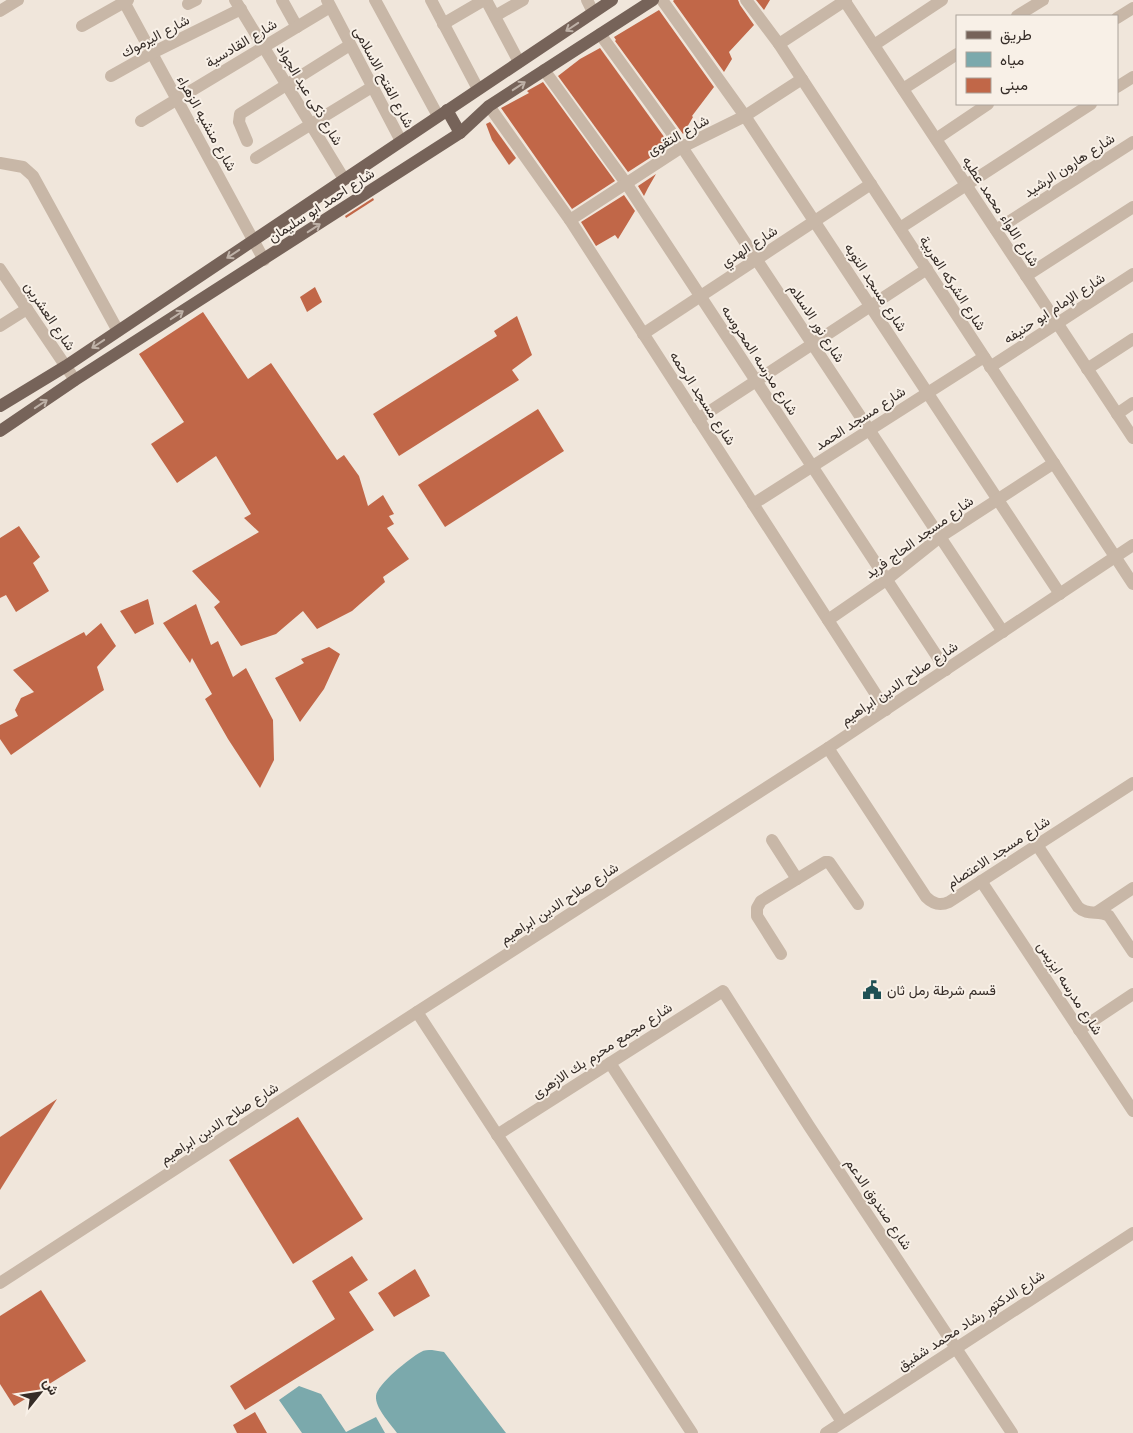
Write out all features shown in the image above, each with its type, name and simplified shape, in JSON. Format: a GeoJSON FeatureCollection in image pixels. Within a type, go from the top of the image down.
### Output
{"type":"FeatureCollection","features":[{"type":"Feature","properties":{"kind":"main road","name":"شارع احمد ابو سليمان"},"geometry":{"type":"LineString","coordinates":[[0,406],[66,366],[612,0]]}},
{"type":"Feature","properties":{"kind":"main road","name":"شارع احمد ابو سليمان"},"geometry":{"type":"LineString","coordinates":[[0,431],[75,380],[460,133],[489,106],[649,1]]}},
{"type":"Feature","properties":{"kind":"main road"},"geometry":{"type":"LineString","coordinates":[[442,113],[460,133]]}},
{"type":"Feature","properties":{"kind":"street"},"geometry":{"type":"LineString","coordinates":[[0,11],[18,0]]}},
{"type":"Feature","properties":{"kind":"street"},"geometry":{"type":"LineString","coordinates":[[282,0],[297,27]]}},
{"type":"Feature","properties":{"kind":"street"},"geometry":{"type":"LineString","coordinates":[[376,0],[442,113]]}},
{"type":"Feature","properties":{"kind":"street"},"geometry":{"type":"LineString","coordinates":[[431,0],[478,89]]}},
{"type":"Feature","properties":{"kind":"street"},"geometry":{"type":"LineString","coordinates":[[443,24],[485,0],[519,62]]}},
{"type":"Feature","properties":{"kind":"street"},"geometry":{"type":"LineString","coordinates":[[495,16],[523,0]]}},
{"type":"Feature","properties":{"kind":"street"},"geometry":{"type":"LineString","coordinates":[[587,0],[593,12]]}},
{"type":"Feature","properties":{"kind":"street","name":"شارع مسجد التوبه"},"geometry":{"type":"LineString","coordinates":[[662,0],[745,116],[1060,594]]}},
{"type":"Feature","properties":{"kind":"street","name":"شارع الشركه العربية"},"geometry":{"type":"LineString","coordinates":[[746,0],[779,44],[1133,584]]}},
{"type":"Feature","properties":{"kind":"street"},"geometry":{"type":"LineString","coordinates":[[779,44],[845,0]]}},
{"type":"Feature","properties":{"kind":"street","name":"شارع اللواء محمد عطيه"},"geometry":{"type":"LineString","coordinates":[[845,0],[1133,438]]}},
{"type":"Feature","properties":{"kind":"street"},"geometry":{"type":"LineString","coordinates":[[874,44],[942,0]]}},
{"type":"Feature","properties":{"kind":"street"},"geometry":{"type":"LineString","coordinates":[[1020,15],[1043,0]]}},
{"type":"Feature","properties":{"kind":"street"},"geometry":{"type":"LineString","coordinates":[[82,26],[125,1]]}},
{"type":"Feature","properties":{"kind":"street","name":"شارع منشيه الزهراء"},"geometry":{"type":"LineString","coordinates":[[125,1],[264,260]]}},
{"type":"Feature","properties":{"kind":"street","name":"شارع القادسية"},"geometry":{"type":"LineString","coordinates":[[141,121],[297,27],[329,3]]}},
{"type":"Feature","properties":{"kind":"street","name":"شارع الفتح الاسلامى"},"geometry":{"type":"LineString","coordinates":[[329,3],[401,141]]}},
{"type":"Feature","properties":{"kind":"street","name":"شارع اليرموك"},"geometry":{"type":"LineString","coordinates":[[111,76],[238,4]]}},
{"type":"Feature","properties":{"kind":"street","name":"شارع ذكى عبد الجواد"},"geometry":{"type":"LineString","coordinates":[[238,4],[344,180]]}},
{"type":"Feature","properties":{"kind":"street"},"geometry":{"type":"LineString","coordinates":[[1118,17],[1130,7]]}},
{"type":"Feature","properties":{"kind":"street","name":"شارع نور الاسلام"},"geometry":{"type":"LineString","coordinates":[[600,34],[682,147],[1003,632]]}},
{"type":"Feature","properties":{"kind":"street"},"geometry":{"type":"LineString","coordinates":[[247,140],[238,122],[240,114],[350,45]]}},
{"type":"Feature","properties":{"kind":"street"},"geometry":{"type":"LineString","coordinates":[[903,88],[956,55]]}},
{"type":"Feature","properties":{"kind":"street","name":"شارع مدرسه المحروسه"},"geometry":{"type":"LineString","coordinates":[[544,70],[626,182],[946,670]]}},
{"type":"Feature","properties":{"kind":"street"},"geometry":{"type":"LineString","coordinates":[[1118,86],[1133,77]]}},
{"type":"Feature","properties":{"kind":"street","name":"شارع التقوى"},"geometry":{"type":"LineString","coordinates":[[570,220],[682,147],[745,116],[802,79]]}},
{"type":"Feature","properties":{"kind":"street"},"geometry":{"type":"LineString","coordinates":[[256,158],[372,87]]}},
{"type":"Feature","properties":{"kind":"street"},"geometry":{"type":"LineString","coordinates":[[936,139],[987,105]]}},
{"type":"Feature","properties":{"kind":"street"},"geometry":{"type":"LineString","coordinates":[[900,228],[1089,105]]}},
{"type":"Feature","properties":{"kind":"street","name":"شارع مسجد الرحمه"},"geometry":{"type":"LineString","coordinates":[[489,106],[570,220],[886,710]]}},
{"type":"Feature","properties":{"kind":"street","name":"شارع هارون الرشيد"},"geometry":{"type":"LineString","coordinates":[[996,230],[1133,142]]}},
{"type":"Feature","properties":{"kind":"street"},"geometry":{"type":"LineString","coordinates":[[0,163],[23,167],[33,176],[118,331]]}},
{"type":"Feature","properties":{"kind":"street","name":"شارع الهدي"},"geometry":{"type":"LineString","coordinates":[[643,334],[871,184]]}},
{"type":"Feature","properties":{"kind":"street"},"geometry":{"type":"LineString","coordinates":[[1026,276],[1133,207]]}},
{"type":"Feature","properties":{"kind":"street","name":"شارع العشرين"},"geometry":{"type":"LineString","coordinates":[[0,269],[75,380]]}},
{"type":"Feature","properties":{"kind":"street"},"geometry":{"type":"LineString","coordinates":[[698,419],[927,269]]}},
{"type":"Feature","properties":{"kind":"street","name":"شارع الإمام ابو حنيفه"},"geometry":{"type":"LineString","coordinates":[[987,362],[1057,323],[1133,274]]}},
{"type":"Feature","properties":{"kind":"street"},"geometry":{"type":"LineString","coordinates":[[0,326],[27,308]]}},
{"type":"Feature","properties":{"kind":"street"},"geometry":{"type":"LineString","coordinates":[[1087,369],[1133,339]]}},
{"type":"Feature","properties":{"kind":"street","name":"شارع مسجد الحمد"},"geometry":{"type":"LineString","coordinates":[[753,504],[928,392],[987,362]]}},
{"type":"Feature","properties":{"kind":"street"},"geometry":{"type":"LineString","coordinates":[[1117,414],[1133,403]]}},
{"type":"Feature","properties":{"kind":"street","name":"شارع مسجد الحاج فريد"},"geometry":{"type":"LineString","coordinates":[[828,620],[886,580],[940,537],[1054,463]]}},
{"type":"Feature","properties":{"kind":"street","name":"شارع صلاح الدين ابراهيم"},"geometry":{"type":"LineString","coordinates":[[0,1283],[828,748],[1133,545]]}},
{"type":"Feature","properties":{"kind":"street","name":"شارع مسجد الاعتصام"},"geometry":{"type":"LineString","coordinates":[[828,748],[930,901],[939,904],[944,904],[981,881],[1133,783]]}},
{"type":"Feature","properties":{"kind":"street"},"geometry":{"type":"LineString","coordinates":[[772,840],[797,879]]}},
{"type":"Feature","properties":{"kind":"street"},"geometry":{"type":"LineString","coordinates":[[1037,845],[1078,907],[1086,912],[1097,912],[1110,916],[1133,952]]}},
{"type":"Feature","properties":{"kind":"street"},"geometry":{"type":"LineString","coordinates":[[781,954],[757,916],[757,908],[761,901],[825,862],[829,862],[858,904]]}},
{"type":"Feature","properties":{"kind":"street","name":"شارع مدرسه ايزيس"},"geometry":{"type":"LineString","coordinates":[[981,881],[1131,1105]]}},
{"type":"Feature","properties":{"kind":"street"},"geometry":{"type":"LineString","coordinates":[[1097,912],[1133,888]]}},
{"type":"Feature","properties":{"kind":"street","name":"شارع مجمع محرم بك الازهرى"},"geometry":{"type":"LineString","coordinates":[[497,1135],[722,991]]}},
{"type":"Feature","properties":{"kind":"street","name":"شارع صندوق الدعم"},"geometry":{"type":"LineString","coordinates":[[722,991],[1012,1433]]}},
{"type":"Feature","properties":{"kind":"street"},"geometry":{"type":"LineString","coordinates":[[1079,1030],[1133,994]]}},
{"type":"Feature","properties":{"kind":"street"},"geometry":{"type":"LineString","coordinates":[[417,1012],[692,1433]]}},
{"type":"Feature","properties":{"kind":"street"},"geometry":{"type":"LineString","coordinates":[[610,1063],[842,1422]]}},
{"type":"Feature","properties":{"kind":"street","name":"شارع الدكتور رشاد محمد شفيق"},"geometry":{"type":"LineString","coordinates":[[826,1433],[1133,1233]]}},
{"type":"Feature","properties":{"kind":"water"},"geometry":{"type":"Polygon","coordinates":[[[422,1351],[444,1352],[506,1433],[397,1433],[376,1401],[378,1391],[388,1378],[409,1360],[422,1351]]]}},
{"type":"Feature","properties":{"kind":"water"},"geometry":{"type":"Polygon","coordinates":[[[299,1386],[321,1394],[346,1432],[376,1417],[385,1433],[302,1433],[279,1400],[299,1386]]]}},
{"type":"Feature","properties":{"kind":"building"},"geometry":{"type":"Polygon","coordinates":[[[738,0],[754,25],[729,52],[732,59],[724,72],[673,1],[738,0]]]}},
{"type":"Feature","properties":{"kind":"building"},"geometry":{"type":"Polygon","coordinates":[[[756,0],[770,0],[764,10],[756,0]]]}},
{"type":"Feature","properties":{"kind":"building"},"geometry":{"type":"Polygon","coordinates":[[[659,10],[714,87],[692,116],[683,134],[615,41],[614,37],[659,10]]]}},
{"type":"Feature","properties":{"kind":"building"},"geometry":{"type":"Polygon","coordinates":[[[600,48],[670,145],[628,172],[558,76],[580,59],[600,48]]]}},
{"type":"Feature","properties":{"kind":"building"},"geometry":{"type":"Polygon","coordinates":[[[543,82],[615,181],[572,209],[501,108],[529,93],[527,91],[543,82]]]}},
{"type":"Feature","properties":{"kind":"building"},"geometry":{"type":"Polygon","coordinates":[[[490,122],[516,158],[509,165],[492,140],[486,124],[490,122]]]}},
{"type":"Feature","properties":{"kind":"building"},"geometry":{"type":"Polygon","coordinates":[[[656,174],[648,188],[644,196],[638,186],[656,174]]]}},
{"type":"Feature","properties":{"kind":"building"},"geometry":{"type":"Polygon","coordinates":[[[624,195],[635,211],[618,239],[615,235],[596,246],[581,222],[624,195]]]}},
{"type":"Feature","properties":{"kind":"building"},"geometry":{"type":"Polygon","coordinates":[[[373,198],[374,200],[346,218],[345,216],[373,198]]]}},
{"type":"Feature","properties":{"kind":"building"},"geometry":{"type":"Polygon","coordinates":[[[315,287],[322,302],[307,312],[300,297],[315,287]]]}},
{"type":"Feature","properties":{"kind":"building"},"geometry":{"type":"Polygon","coordinates":[[[203,312],[248,379],[271,363],[337,460],[344,455],[359,476],[368,506],[383,495],[394,514],[389,516],[394,524],[387,528],[409,559],[383,577],[385,582],[352,611],[317,629],[303,611],[276,634],[241,646],[214,607],[220,602],[192,571],[259,532],[244,518],[251,514],[216,456],[177,483],[151,444],[184,422],[139,354],[203,312]]]}},
{"type":"Feature","properties":{"kind":"building"},"geometry":{"type":"Polygon","coordinates":[[[517,316],[532,355],[512,370],[519,380],[399,456],[373,414],[497,336],[494,331],[517,316]]]}},
{"type":"Feature","properties":{"kind":"building"},"geometry":{"type":"Polygon","coordinates":[[[538,409],[564,451],[445,527],[418,485],[538,409]]]}},
{"type":"Feature","properties":{"kind":"building"},"geometry":{"type":"Polygon","coordinates":[[[19,526],[40,557],[33,563],[49,591],[16,612],[6,595],[0,598],[0,538],[19,526]]]}},
{"type":"Feature","properties":{"kind":"building"},"geometry":{"type":"Polygon","coordinates":[[[148,599],[154,624],[135,634],[120,611],[148,599]]]}},
{"type":"Feature","properties":{"kind":"building"},"geometry":{"type":"Polygon","coordinates":[[[196,604],[211,645],[218,641],[233,677],[246,668],[273,720],[274,760],[260,788],[205,699],[212,694],[192,658],[190,663],[163,623],[196,604]]]}},
{"type":"Feature","properties":{"kind":"building"},"geometry":{"type":"Polygon","coordinates":[[[101,623],[116,646],[97,667],[104,690],[11,755],[0,739],[0,725],[18,716],[15,710],[21,698],[34,692],[13,670],[84,632],[86,636],[101,623]]]}},
{"type":"Feature","properties":{"kind":"building"},"geometry":{"type":"Polygon","coordinates":[[[329,647],[340,654],[324,689],[300,722],[275,678],[304,663],[301,659],[329,647]]]}},
{"type":"Feature","properties":{"kind":"building"},"geometry":{"type":"Polygon","coordinates":[[[57,1099],[0,1190],[0,1137],[57,1099]]]}},
{"type":"Feature","properties":{"kind":"building"},"geometry":{"type":"Polygon","coordinates":[[[298,1117],[363,1219],[293,1264],[229,1160],[298,1117]]]}},
{"type":"Feature","properties":{"kind":"building"},"geometry":{"type":"Polygon","coordinates":[[[352,1256],[368,1280],[349,1292],[374,1330],[245,1410],[230,1386],[335,1319],[312,1281],[352,1256]]]}},
{"type":"Feature","properties":{"kind":"building"},"geometry":{"type":"Polygon","coordinates":[[[415,1269],[430,1296],[394,1317],[378,1293],[415,1269]]]}},
{"type":"Feature","properties":{"kind":"building"},"geometry":{"type":"Polygon","coordinates":[[[41,1290],[86,1361],[14,1406],[0,1384],[0,1316],[41,1290]]]}},
{"type":"Feature","properties":{"kind":"building"},"geometry":{"type":"Polygon","coordinates":[[[255,1412],[267,1433],[237,1433],[233,1425],[255,1412]]]}},
{"type":"Feature","properties":{"kind":"place","name":"قسم شرطة رمل ثان"},"geometry":{"type":"Point","coordinates":[872,990]}}]}
